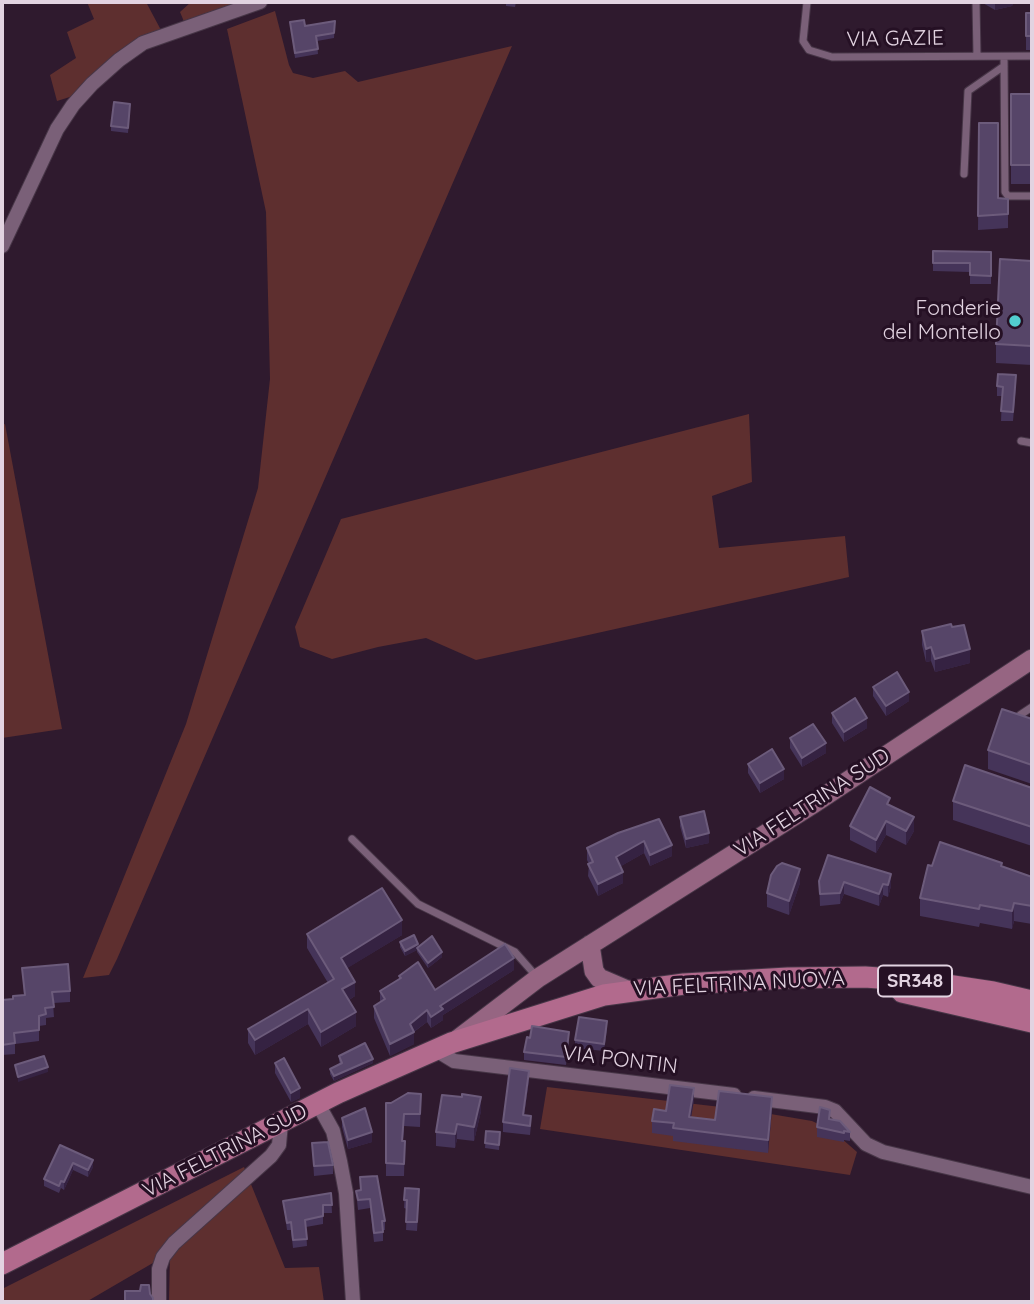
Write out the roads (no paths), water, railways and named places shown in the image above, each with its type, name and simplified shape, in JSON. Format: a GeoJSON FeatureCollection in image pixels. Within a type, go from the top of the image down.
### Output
{"type":"FeatureCollection","features":[{"type":"Feature","properties":{"kind":"main road","name":"VIA FELTRINA SUD"},"geometry":{"type":"LineString","coordinates":[[2,1264],[338,1093],[444,1046],[538,978],[813,804],[1032,659]]}},
{"type":"Feature","properties":{"kind":"main road"},"geometry":{"type":"LineString","coordinates":[[590,945],[594,971],[599,978],[626,990]]}},
{"type":"Feature","properties":{"kind":"main road","name":"VIA FELTRINA NUOVA"},"geometry":{"type":"LineString","coordinates":[[444,1046],[582,1001],[626,990],[796,978],[865,977],[920,981],[1032,1001]]}},
{"type":"Feature","properties":{"kind":"main road"},"geometry":{"type":"LineString","coordinates":[[796,978],[907,993],[1032,1023]]}},
{"type":"Feature","properties":{"kind":"street"},"geometry":{"type":"LineString","coordinates":[[2,246],[57,129],[73,105],[92,84],[143,43],[258,2]]}},
{"type":"Feature","properties":{"kind":"street","name":"VIA PONTIN"},"geometry":{"type":"LineString","coordinates":[[444,1046],[454,1061],[825,1107],[835,1111],[866,1144],[883,1152],[1032,1186]]}},
{"type":"Feature","properties":{"kind":"street"},"geometry":{"type":"LineString","coordinates":[[318,1104],[332,1131],[346,1193],[354,1302]]}},
{"type":"Feature","properties":{"kind":"street"},"geometry":{"type":"LineString","coordinates":[[159,1302],[159,1269],[163,1257],[174,1243],[271,1156],[279,1145],[281,1123]]}},
{"type":"Feature","properties":{"kind":"lane","name":"VIA GAZIE"},"geometry":{"type":"LineString","coordinates":[[807,2],[803,41],[809,50],[832,57],[1032,56]]}},
{"type":"Feature","properties":{"kind":"lane"},"geometry":{"type":"LineString","coordinates":[[975,2],[976,55]]}},
{"type":"Feature","properties":{"kind":"lane"},"geometry":{"type":"LineString","coordinates":[[1004,57],[1005,192],[1008,196],[1032,196]]}},
{"type":"Feature","properties":{"kind":"lane"},"geometry":{"type":"LineString","coordinates":[[964,174],[968,91],[1004,66]]}},
{"type":"Feature","properties":{"kind":"lane"},"geometry":{"type":"LineString","coordinates":[[1021,441],[1032,443]]}},
{"type":"Feature","properties":{"kind":"lane"},"geometry":{"type":"LineString","coordinates":[[1020,715],[1032,707]]}},
{"type":"Feature","properties":{"kind":"lane"},"geometry":{"type":"LineString","coordinates":[[352,839],[418,904],[515,951],[538,978]]}},
{"type":"Feature","properties":{"kind":"place","name":"Fonderie del Montello"},"geometry":{"type":"Point","coordinates":[1015,321]}}]}
